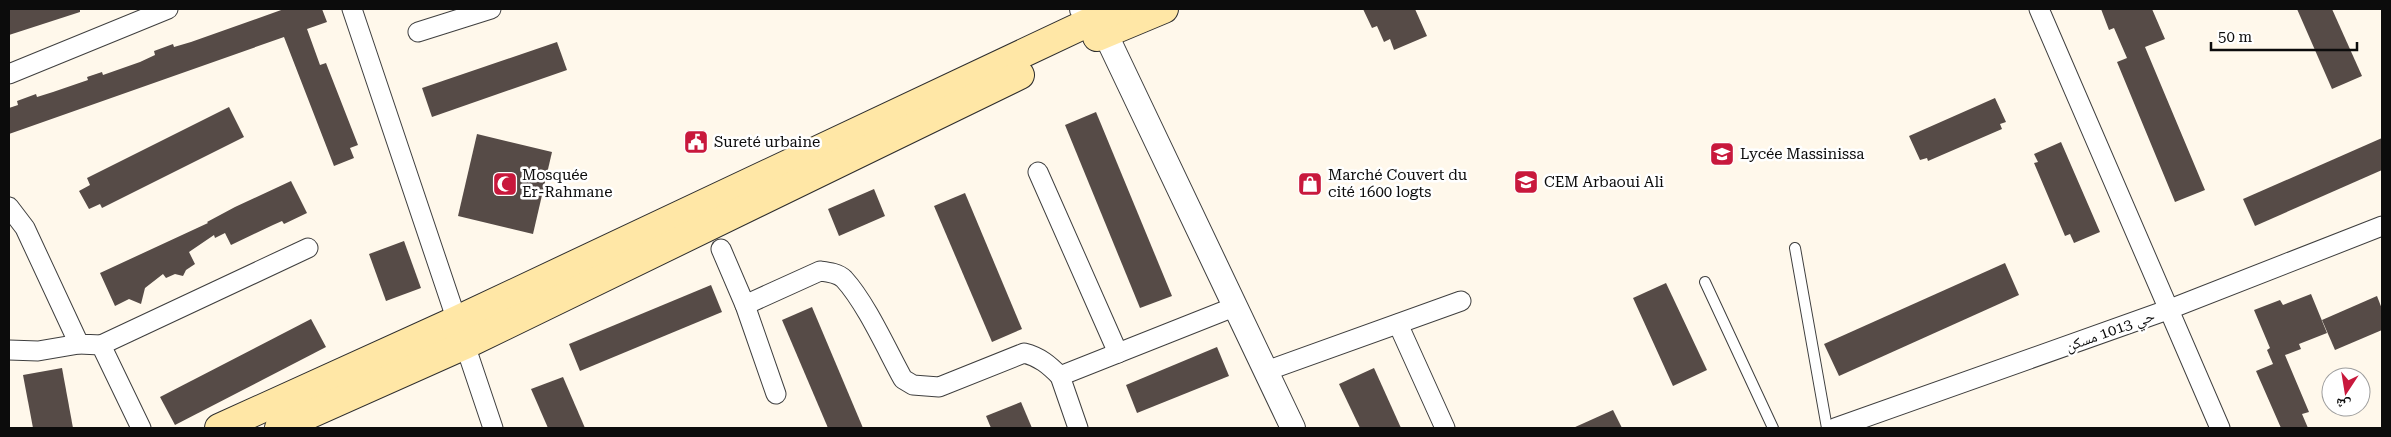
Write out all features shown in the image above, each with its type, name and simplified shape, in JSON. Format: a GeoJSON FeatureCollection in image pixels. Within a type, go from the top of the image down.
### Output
{"type":"FeatureCollection","features":[{"type":"Feature","properties":{"kind":"main road"},"geometry":{"type":"LineString","coordinates":[[219,428],[457,320],[1117,9]]}},
{"type":"Feature","properties":{"kind":"main road"},"geometry":{"type":"LineString","coordinates":[[279,428],[465,346],[1092,21],[1164,9]]}},
{"type":"Feature","properties":{"kind":"street"},"geometry":{"type":"LineString","coordinates":[[9,74],[168,9]]}},
{"type":"Feature","properties":{"kind":"street"},"geometry":{"type":"LineString","coordinates":[[352,9],[493,428]]}},
{"type":"Feature","properties":{"kind":"street"},"geometry":{"type":"LineString","coordinates":[[418,32],[491,9]]}},
{"type":"Feature","properties":{"kind":"street"},"geometry":{"type":"LineString","coordinates":[[2039,9],[2220,428]]}},
{"type":"Feature","properties":{"kind":"street"},"geometry":{"type":"LineString","coordinates":[[1092,21],[1293,428]]}},
{"type":"Feature","properties":{"kind":"street"},"geometry":{"type":"LineString","coordinates":[[1038,172],[1118,353]]}},
{"type":"Feature","properties":{"kind":"street"},"geometry":{"type":"LineString","coordinates":[[9,207],[25,228],[79,344]]}},
{"type":"Feature","properties":{"kind":"street","name":"حي 1013 مسكن"},"geometry":{"type":"LineString","coordinates":[[1835,428],[2170,309],[2382,226]]}},
{"type":"Feature","properties":{"kind":"street"},"geometry":{"type":"LineString","coordinates":[[9,350],[38,351],[79,344],[101,345],[308,248]]}},
{"type":"Feature","properties":{"kind":"street"},"geometry":{"type":"LineString","coordinates":[[721,249],[745,305],[776,394]]}},
{"type":"Feature","properties":{"kind":"street"},"geometry":{"type":"LineString","coordinates":[[745,305],[820,271],[832,272],[844,278],[867,314],[903,379],[913,386],[938,387],[1024,354],[1036,356],[1046,362],[1060,376],[1078,428]]}},
{"type":"Feature","properties":{"kind":"street"},"geometry":{"type":"LineString","coordinates":[[1266,372],[1461,301]]}},
{"type":"Feature","properties":{"kind":"street"},"geometry":{"type":"LineString","coordinates":[[1060,376],[1234,307]]}},
{"type":"Feature","properties":{"kind":"street"},"geometry":{"type":"LineString","coordinates":[[1398,324],[1445,428]]}},
{"type":"Feature","properties":{"kind":"street"},"geometry":{"type":"LineString","coordinates":[[101,345],[141,428]]}},
{"type":"Feature","properties":{"kind":"lane"},"geometry":{"type":"LineString","coordinates":[[1795,248],[1826,428]]}},
{"type":"Feature","properties":{"kind":"lane"},"geometry":{"type":"LineString","coordinates":[[1705,282],[1773,428]]}},
{"type":"Feature","properties":{"kind":"building"},"geometry":{"type":"Polygon","coordinates":[[[9,9],[80,9],[80,12],[9,35],[9,9]]]}},
{"type":"Feature","properties":{"kind":"building"},"geometry":{"type":"Polygon","coordinates":[[[284,9],[322,9],[327,22],[307,29],[320,65],[326,63],[358,145],[350,148],[354,158],[334,166],[284,37],[9,134],[9,108],[18,105],[17,101],[36,94],[37,97],[53,92],[88,80],[87,77],[102,72],[103,75],[140,62],[155,55],[154,51],[173,44],[174,47],[191,42],[284,9]]]}},
{"type":"Feature","properties":{"kind":"building"},"geometry":{"type":"Polygon","coordinates":[[[1363,9],[1415,9],[1427,36],[1394,50],[1390,39],[1384,42],[1377,26],[1372,28],[1363,9]]]}},
{"type":"Feature","properties":{"kind":"building"},"geometry":{"type":"Polygon","coordinates":[[[2101,9],[2152,9],[2165,39],[2145,47],[2205,190],[2175,202],[2117,62],[2127,58],[2114,28],[2109,30],[2101,9]]]}},
{"type":"Feature","properties":{"kind":"building"},"geometry":{"type":"Polygon","coordinates":[[[2297,9],[2332,9],[2362,76],[2332,89],[2297,9]]]}},
{"type":"Feature","properties":{"kind":"building"},"geometry":{"type":"Polygon","coordinates":[[[557,42],[567,70],[432,117],[422,88],[557,42]]]}},
{"type":"Feature","properties":{"kind":"building"},"geometry":{"type":"Polygon","coordinates":[[[1995,98],[2006,122],[2000,124],[2002,129],[1928,161],[1927,158],[1920,160],[1909,136],[1995,98]]]}},
{"type":"Feature","properties":{"kind":"building"},"geometry":{"type":"Polygon","coordinates":[[[229,107],[244,137],[102,208],[100,204],[89,209],[79,191],[90,185],[87,178],[229,107]]]}},
{"type":"Feature","properties":{"kind":"building"},"geometry":{"type":"Polygon","coordinates":[[[1096,112],[1172,296],[1140,308],[1065,125],[1096,112]]]}},
{"type":"Feature","properties":{"kind":"building","name":"Mosquée Er-Rahmane"},"geometry":{"type":"Polygon","coordinates":[[[477,134],[552,152],[533,234],[458,216],[477,134]]]}},
{"type":"Feature","properties":{"kind":"building"},"geometry":{"type":"Polygon","coordinates":[[[2382,138],[2382,170],[2255,226],[2243,199],[2382,138]]]}},
{"type":"Feature","properties":{"kind":"building"},"geometry":{"type":"Polygon","coordinates":[[[2061,142],[2100,232],[2074,243],[2070,234],[2065,236],[2034,163],[2038,162],[2034,154],[2061,142]]]}},
{"type":"Feature","properties":{"kind":"building"},"geometry":{"type":"Polygon","coordinates":[[[291,181],[307,213],[284,224],[282,221],[231,245],[225,233],[215,238],[214,235],[189,252],[195,264],[186,270],[183,276],[175,274],[166,278],[163,274],[145,288],[141,304],[129,299],[115,306],[100,273],[208,223],[235,207],[291,181]]]}},
{"type":"Feature","properties":{"kind":"building"},"geometry":{"type":"Polygon","coordinates":[[[874,189],[885,216],[839,236],[828,209],[874,189]]]}},
{"type":"Feature","properties":{"kind":"building"},"geometry":{"type":"Polygon","coordinates":[[[965,193],[1022,329],[992,342],[934,206],[965,193]]]}},
{"type":"Feature","properties":{"kind":"building"},"geometry":{"type":"Polygon","coordinates":[[[404,241],[421,288],[386,301],[369,254],[404,241]]]}},
{"type":"Feature","properties":{"kind":"building"},"geometry":{"type":"Polygon","coordinates":[[[2005,263],[2019,295],[1839,376],[1824,344],[2005,263]]]}},
{"type":"Feature","properties":{"kind":"building"},"geometry":{"type":"Polygon","coordinates":[[[1666,283],[1707,370],[1673,386],[1633,298],[1666,283]]]}},
{"type":"Feature","properties":{"kind":"building"},"geometry":{"type":"Polygon","coordinates":[[[711,285],[722,312],[580,371],[569,344],[711,285]]]}},
{"type":"Feature","properties":{"kind":"building"},"geometry":{"type":"Polygon","coordinates":[[[2311,294],[2327,333],[2299,344],[2301,349],[2285,355],[2309,412],[2302,414],[2308,428],[2281,428],[2256,371],[2273,364],[2267,350],[2270,348],[2254,310],[2280,300],[2283,305],[2311,294]]]}},
{"type":"Feature","properties":{"kind":"building"},"geometry":{"type":"Polygon","coordinates":[[[2377,296],[2382,309],[2382,330],[2335,350],[2322,320],[2377,296]]]}},
{"type":"Feature","properties":{"kind":"building"},"geometry":{"type":"Polygon","coordinates":[[[812,307],[863,428],[828,428],[782,320],[812,307]]]}},
{"type":"Feature","properties":{"kind":"building"},"geometry":{"type":"Polygon","coordinates":[[[311,319],[326,347],[175,425],[160,397],[311,319]]]}},
{"type":"Feature","properties":{"kind":"building"},"geometry":{"type":"Polygon","coordinates":[[[1217,347],[1229,376],[1137,413],[1126,385],[1217,347]]]}},
{"type":"Feature","properties":{"kind":"building"},"geometry":{"type":"Polygon","coordinates":[[[62,368],[73,428],[33,428],[23,375],[62,368]]]}},
{"type":"Feature","properties":{"kind":"building"},"geometry":{"type":"Polygon","coordinates":[[[1374,368],[1401,428],[1360,428],[1339,384],[1374,368]]]}},
{"type":"Feature","properties":{"kind":"building"},"geometry":{"type":"Polygon","coordinates":[[[563,377],[585,428],[548,428],[531,389],[563,377]]]}},
{"type":"Feature","properties":{"kind":"building"},"geometry":{"type":"Polygon","coordinates":[[[1021,402],[1032,428],[991,428],[986,416],[1021,402]]]}},
{"type":"Feature","properties":{"kind":"building"},"geometry":{"type":"Polygon","coordinates":[[[1613,410],[1622,428],[1573,428],[1613,410]]]}},
{"type":"Feature","properties":{"kind":"place","name":"Sureté urbaine"},"geometry":{"type":"Point","coordinates":[696,142]}},
{"type":"Feature","properties":{"kind":"place","name":"Lycée Massinissa"},"geometry":{"type":"Point","coordinates":[1722,154]}},
{"type":"Feature","properties":{"kind":"place","name":"CEM Arbaoui Ali"},"geometry":{"type":"Point","coordinates":[1526,182]}},
{"type":"Feature","properties":{"kind":"place","name":"Mosquée Er-Rahmane"},"geometry":{"type":"Point","coordinates":[505,184]}},
{"type":"Feature","properties":{"kind":"place","name":"Marché Couvert du cité 1600 logts"},"geometry":{"type":"Point","coordinates":[1310,184]}}]}
